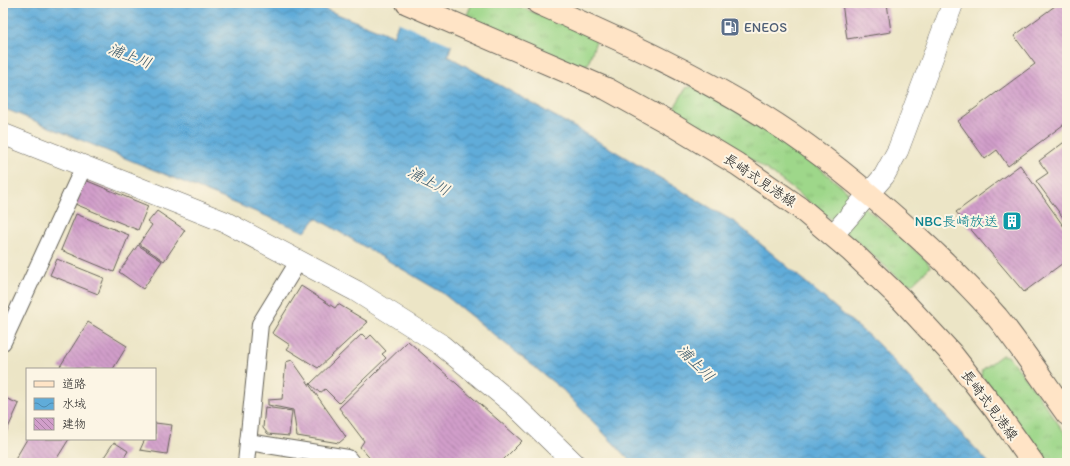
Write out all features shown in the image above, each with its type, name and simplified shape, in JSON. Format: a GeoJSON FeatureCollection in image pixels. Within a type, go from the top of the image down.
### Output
{"type":"FeatureCollection","features":[{"type":"Feature","properties":{"kind":"main road","name":"長崎式見港線"},"geometry":{"type":"LineString","coordinates":[[407,3],[607,89],[674,126],[737,164],[799,206],[833,235],[902,300],[951,353],[994,408],[1033,463]]}},
{"type":"Feature","properties":{"kind":"main road"},"geometry":{"type":"LineString","coordinates":[[538,3],[633,45],[702,80],[776,124],[829,161],[869,194],[940,257],[996,317],[1067,414]]}},
{"type":"Feature","properties":{"kind":"street"},"geometry":{"type":"LineString","coordinates":[[833,235],[884,176],[898,150],[953,3]]}},
{"type":"Feature","properties":{"kind":"street"},"geometry":{"type":"LineString","coordinates":[[3,134],[225,222],[298,262],[356,291],[440,344],[514,405],[574,463]]}},
{"type":"Feature","properties":{"kind":"street"},"geometry":{"type":"LineString","coordinates":[[3,342],[84,166]]}},
{"type":"Feature","properties":{"kind":"street"},"geometry":{"type":"LineString","coordinates":[[246,463],[260,324],[298,262]]}},
{"type":"Feature","properties":{"kind":"street"},"geometry":{"type":"LineString","coordinates":[[248,442],[348,458],[352,463]]}},
{"type":"Feature","properties":{"kind":"green space"},"geometry":{"type":"Polygon","coordinates":[[[472,3],[510,3],[594,36],[596,41],[588,64],[580,66],[465,20],[472,3]]]}},
{"type":"Feature","properties":{"kind":"green space"},"geometry":{"type":"Polygon","coordinates":[[[695,86],[768,130],[821,169],[927,261],[930,267],[912,284],[904,283],[831,219],[773,174],[735,148],[677,115],[674,108],[686,88],[695,86]]]}},
{"type":"Feature","properties":{"kind":"green space"},"geometry":{"type":"Polygon","coordinates":[[[1002,355],[1008,356],[1025,377],[1067,436],[1067,463],[1046,463],[1002,402],[981,376],[982,370],[1002,355]]]}},
{"type":"Feature","properties":{"kind":"water","name":"浦上川"},"geometry":{"type":"Polygon","coordinates":[[[3,3],[309,3],[393,36],[407,3],[463,7],[448,56],[574,127],[736,223],[877,343],[989,463],[632,463],[563,390],[441,292],[316,218],[305,232],[3,108],[3,3]]]}},
{"type":"Feature","properties":{"kind":"pier"},"geometry":{"type":"Polygon","coordinates":[[[405,3],[467,3],[454,46],[397,22],[405,3]]]}},
{"type":"Feature","properties":{"kind":"building"},"geometry":{"type":"Polygon","coordinates":[[[842,3],[887,3],[891,32],[847,39],[842,3]]]}},
{"type":"Feature","properties":{"kind":"building"},"geometry":{"type":"Polygon","coordinates":[[[1059,3],[1067,3],[1067,122],[1008,166],[997,150],[985,159],[958,121],[1035,64],[1014,36],[1059,3]]]}},
{"type":"Feature","properties":{"kind":"building"},"geometry":{"type":"Polygon","coordinates":[[[1067,140],[1067,223],[1036,181],[1048,173],[1039,161],[1067,140]]]}},
{"type":"Feature","properties":{"kind":"building","name":"NBC長崎放送"},"geometry":{"type":"Polygon","coordinates":[[[1020,165],[1067,231],[1067,260],[1024,292],[956,212],[1020,165]]]}},
{"type":"Feature","properties":{"kind":"building"},"geometry":{"type":"Polygon","coordinates":[[[85,180],[148,206],[138,230],[75,204],[85,180]]]}},
{"type":"Feature","properties":{"kind":"building"},"geometry":{"type":"Polygon","coordinates":[[[157,211],[185,230],[164,261],[139,244],[152,225],[148,222],[157,211]]]}},
{"type":"Feature","properties":{"kind":"building"},"geometry":{"type":"Polygon","coordinates":[[[76,214],[129,235],[114,272],[61,250],[76,214]]]}},
{"type":"Feature","properties":{"kind":"building"},"geometry":{"type":"Polygon","coordinates":[[[138,245],[162,261],[143,289],[119,272],[138,245]]]}},
{"type":"Feature","properties":{"kind":"building"},"geometry":{"type":"Polygon","coordinates":[[[57,259],[104,278],[98,294],[50,275],[57,259]]]}},
{"type":"Feature","properties":{"kind":"building"},"geometry":{"type":"Polygon","coordinates":[[[301,286],[335,308],[338,304],[368,322],[318,368],[287,349],[290,345],[272,333],[301,286]]]}},
{"type":"Feature","properties":{"kind":"building"},"geometry":{"type":"Polygon","coordinates":[[[88,322],[127,346],[114,368],[59,368],[88,322]]]}},
{"type":"Feature","properties":{"kind":"building"},"geometry":{"type":"Polygon","coordinates":[[[362,334],[367,339],[371,335],[386,351],[382,354],[386,358],[339,403],[325,389],[320,393],[310,384],[362,334]]]}},
{"type":"Feature","properties":{"kind":"building"},"geometry":{"type":"Polygon","coordinates":[[[408,341],[522,441],[500,463],[374,463],[360,447],[364,441],[339,408],[408,341]]]}},
{"type":"Feature","properties":{"kind":"building"},"geometry":{"type":"Polygon","coordinates":[[[292,360],[346,437],[339,443],[297,436],[293,410],[268,405],[268,400],[282,399],[286,362],[292,360]]]}},
{"type":"Feature","properties":{"kind":"building"},"geometry":{"type":"Polygon","coordinates":[[[3,397],[19,404],[3,439],[3,397]]]}},
{"type":"Feature","properties":{"kind":"building"},"geometry":{"type":"Polygon","coordinates":[[[265,407],[292,411],[289,436],[268,434],[263,428],[265,407]]]}},
{"type":"Feature","properties":{"kind":"building"},"geometry":{"type":"Polygon","coordinates":[[[156,423],[172,425],[167,454],[140,450],[145,440],[156,440],[156,423]]]}},
{"type":"Feature","properties":{"kind":"building"},"geometry":{"type":"Polygon","coordinates":[[[26,440],[68,440],[54,463],[13,463],[26,440]]]}},
{"type":"Feature","properties":{"kind":"building"},"geometry":{"type":"Polygon","coordinates":[[[114,442],[128,451],[122,461],[125,463],[100,463],[114,442]]]}},
{"type":"Feature","properties":{"kind":"place","name":"ENEOS"},"geometry":{"type":"Point","coordinates":[730,27]}},
{"type":"Feature","properties":{"kind":"place","name":"NBC長崎放送"},"geometry":{"type":"Point","coordinates":[1012,221]}}]}
